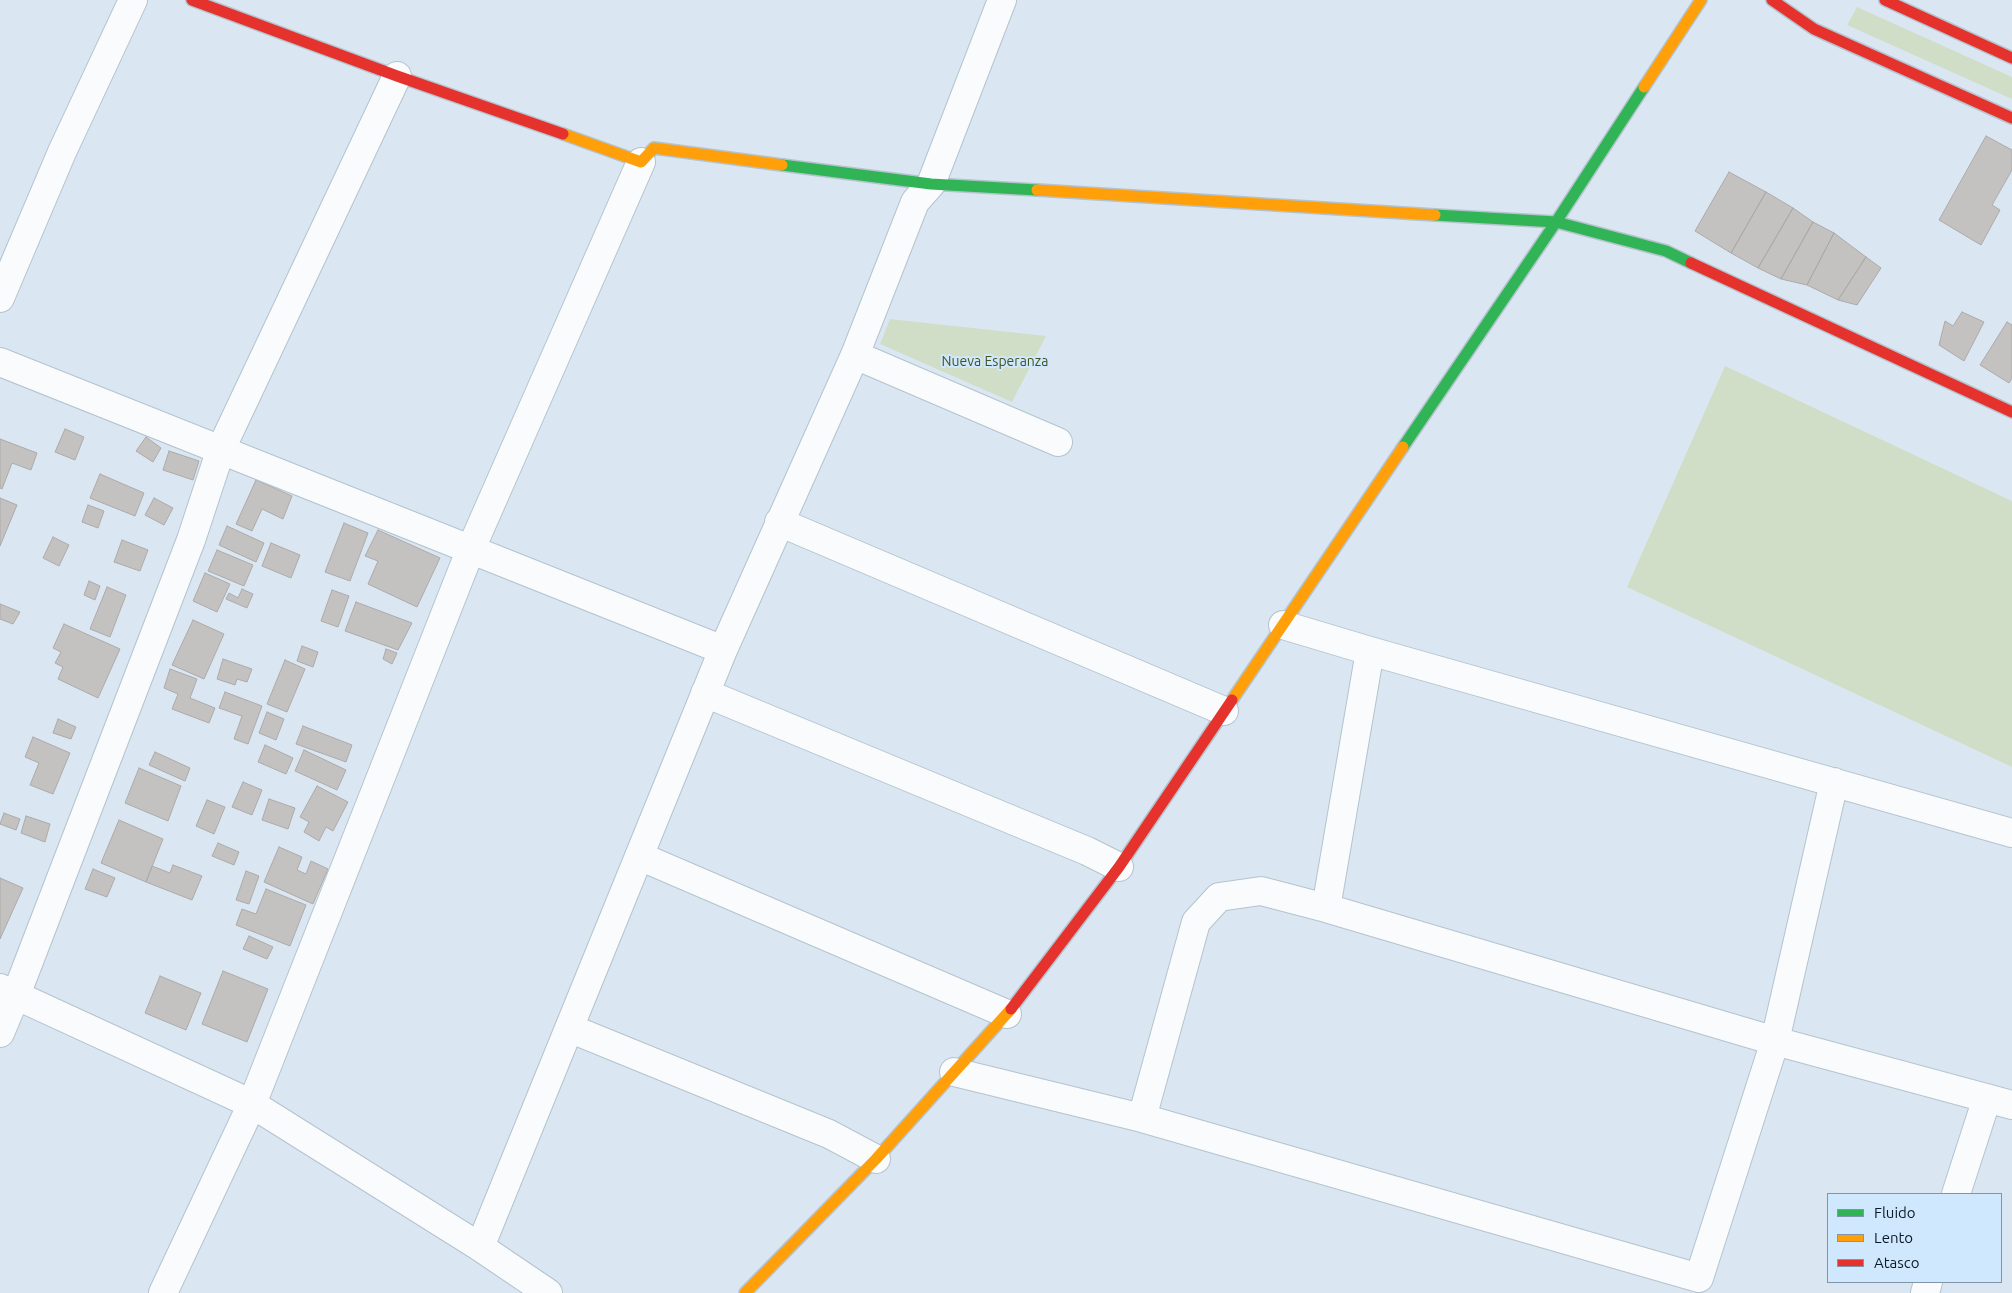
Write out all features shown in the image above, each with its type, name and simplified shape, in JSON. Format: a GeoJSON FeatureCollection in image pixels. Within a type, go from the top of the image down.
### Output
{"type":"FeatureCollection","features":[{"type":"Feature","properties":{"kind":"street"},"geometry":{"type":"LineString","coordinates":[[0,298],[62,152],[133,0]]}},
{"type":"Feature","properties":{"kind":"street"},"geometry":{"type":"LineString","coordinates":[[192,0],[397,76],[640,162]]}},
{"type":"Feature","properties":{"kind":"street"},"geometry":{"type":"LineString","coordinates":[[480,1247],[723,650],[854,355],[915,202],[931,184],[1002,0]]}},
{"type":"Feature","properties":{"kind":"street"},"geometry":{"type":"LineString","coordinates":[[745,1293],[876,1159],[1007,1014],[1119,867],[1556,222],[1701,0]]}},
{"type":"Feature","properties":{"kind":"street"},"geometry":{"type":"LineString","coordinates":[[1772,0],[1814,29],[2012,118]]}},
{"type":"Feature","properties":{"kind":"street"},"geometry":{"type":"LineString","coordinates":[[1884,0],[2012,58]]}},
{"type":"Feature","properties":{"kind":"street"},"geometry":{"type":"LineString","coordinates":[[0,1033],[8,992],[191,540],[221,449],[397,76]]}},
{"type":"Feature","properties":{"kind":"street"},"geometry":{"type":"LineString","coordinates":[[163,1293],[252,1104],[470,551],[640,162],[654,148],[931,184],[1556,222],[1666,250],[2012,412]]}},
{"type":"Feature","properties":{"kind":"street"},"geometry":{"type":"LineString","coordinates":[[854,355],[1058,442]]}},
{"type":"Feature","properties":{"kind":"street"},"geometry":{"type":"LineString","coordinates":[[0,362],[221,449],[470,551],[723,650]]}},
{"type":"Feature","properties":{"kind":"street"},"geometry":{"type":"LineString","coordinates":[[779,522],[1224,710]]}},
{"type":"Feature","properties":{"kind":"street"},"geometry":{"type":"LineString","coordinates":[[1283,625],[2012,833]]}},
{"type":"Feature","properties":{"kind":"street"},"geometry":{"type":"LineString","coordinates":[[1326,908],[1370,651]]}},
{"type":"Feature","properties":{"kind":"street"},"geometry":{"type":"LineString","coordinates":[[705,693],[1119,867]]}},
{"type":"Feature","properties":{"kind":"street"},"geometry":{"type":"LineString","coordinates":[[954,1072],[1142,1118],[1699,1278],[1775,1041],[1834,782]]}},
{"type":"Feature","properties":{"kind":"street"},"geometry":{"type":"LineString","coordinates":[[639,856],[1007,1014]]}},
{"type":"Feature","properties":{"kind":"street"},"geometry":{"type":"LineString","coordinates":[[1142,1118],[1196,922],[1219,897],[1260,891],[1326,908],[1775,1041],[2000,1102],[1956,1193]]}},
{"type":"Feature","properties":{"kind":"street"},"geometry":{"type":"LineString","coordinates":[[8,992],[252,1104],[480,1247],[548,1293]]}},
{"type":"Feature","properties":{"kind":"street"},"geometry":{"type":"LineString","coordinates":[[570,1028],[829,1134],[876,1159]]}},
{"type":"Feature","properties":{"kind":"green space"},"geometry":{"type":"Polygon","coordinates":[[[1857,7],[2012,77],[2012,99],[1847,25],[1857,7]]]}},
{"type":"Feature","properties":{"kind":"green space","name":"Nueva Esperanza"},"geometry":{"type":"Polygon","coordinates":[[[890,319],[1046,336],[1012,402],[880,344],[890,319]]]}},
{"type":"Feature","properties":{"kind":"green space"},"geometry":{"type":"Polygon","coordinates":[[[1725,366],[2012,501],[2012,767],[1627,587],[1725,366]]]}},
{"type":"Feature","properties":{"kind":"building"},"geometry":{"type":"Polygon","coordinates":[[[1986,136],[2012,150],[2012,170],[1992,205],[2000,210],[1981,245],[1939,220],[1986,136]]]}},
{"type":"Feature","properties":{"kind":"building"},"geometry":{"type":"Polygon","coordinates":[[[1729,172],[1766,192],[1731,253],[1695,231],[1729,172]]]}},
{"type":"Feature","properties":{"kind":"building"},"geometry":{"type":"Polygon","coordinates":[[[1766,192],[1793,208],[1758,268],[1731,253],[1766,192]]]}},
{"type":"Feature","properties":{"kind":"building"},"geometry":{"type":"Polygon","coordinates":[[[1793,208],[1813,222],[1781,279],[1758,268],[1793,208]]]}},
{"type":"Feature","properties":{"kind":"building"},"geometry":{"type":"Polygon","coordinates":[[[1813,222],[1834,233],[1807,285],[1781,279],[1813,222]]]}},
{"type":"Feature","properties":{"kind":"building"},"geometry":{"type":"Polygon","coordinates":[[[1834,233],[1866,257],[1838,300],[1807,285],[1834,233]]]}},
{"type":"Feature","properties":{"kind":"building"},"geometry":{"type":"Polygon","coordinates":[[[1866,257],[1881,268],[1857,305],[1838,300],[1866,257]]]}},
{"type":"Feature","properties":{"kind":"building"},"geometry":{"type":"Polygon","coordinates":[[[1962,312],[1984,322],[1964,361],[1939,345],[1945,321],[1953,326],[1962,312]]]}},
{"type":"Feature","properties":{"kind":"building"},"geometry":{"type":"Polygon","coordinates":[[[2007,322],[2012,325],[2012,378],[2009,383],[1980,365],[2007,322]]]}},
{"type":"Feature","properties":{"kind":"building"},"geometry":{"type":"Polygon","coordinates":[[[65,429],[84,437],[75,460],[55,452],[65,429]]]}},
{"type":"Feature","properties":{"kind":"building"},"geometry":{"type":"Polygon","coordinates":[[[146,437],[161,448],[153,462],[136,451],[146,437]]]}},
{"type":"Feature","properties":{"kind":"building"},"geometry":{"type":"Polygon","coordinates":[[[0,439],[37,453],[31,470],[12,463],[2,489],[0,488],[0,439]]]}},
{"type":"Feature","properties":{"kind":"building"},"geometry":{"type":"Polygon","coordinates":[[[169,451],[199,461],[193,480],[163,470],[169,451]]]}},
{"type":"Feature","properties":{"kind":"building"},"geometry":{"type":"Polygon","coordinates":[[[100,474],[144,493],[135,516],[90,498],[100,474]]]}},
{"type":"Feature","properties":{"kind":"building"},"geometry":{"type":"Polygon","coordinates":[[[256,480],[292,496],[283,519],[262,509],[252,531],[236,524],[256,480]]]}},
{"type":"Feature","properties":{"kind":"building"},"geometry":{"type":"Polygon","coordinates":[[[0,498],[17,505],[0,546],[0,498]]]}},
{"type":"Feature","properties":{"kind":"building"},"geometry":{"type":"Polygon","coordinates":[[[154,498],[173,508],[164,525],[145,515],[154,498]]]}},
{"type":"Feature","properties":{"kind":"building"},"geometry":{"type":"Polygon","coordinates":[[[88,505],[104,511],[98,528],[82,522],[88,505]]]}},
{"type":"Feature","properties":{"kind":"building"},"geometry":{"type":"Polygon","coordinates":[[[344,523],[368,533],[350,581],[325,572],[344,523]]]}},
{"type":"Feature","properties":{"kind":"building"},"geometry":{"type":"Polygon","coordinates":[[[227,526],[264,543],[256,562],[219,545],[227,526]]]}},
{"type":"Feature","properties":{"kind":"building"},"geometry":{"type":"Polygon","coordinates":[[[378,530],[440,558],[417,607],[368,584],[378,561],[365,556],[378,530]]]}},
{"type":"Feature","properties":{"kind":"building"},"geometry":{"type":"Polygon","coordinates":[[[53,537],[69,545],[59,566],[43,558],[53,537]]]}},
{"type":"Feature","properties":{"kind":"building"},"geometry":{"type":"Polygon","coordinates":[[[122,540],[148,550],[140,571],[114,562],[122,540]]]}},
{"type":"Feature","properties":{"kind":"building"},"geometry":{"type":"Polygon","coordinates":[[[271,543],[300,555],[291,578],[262,566],[271,543]]]}},
{"type":"Feature","properties":{"kind":"building"},"geometry":{"type":"Polygon","coordinates":[[[217,550],[253,565],[244,586],[208,571],[217,550]]]}},
{"type":"Feature","properties":{"kind":"building"},"geometry":{"type":"Polygon","coordinates":[[[205,573],[230,584],[217,612],[193,601],[205,573]]]}},
{"type":"Feature","properties":{"kind":"building"},"geometry":{"type":"Polygon","coordinates":[[[89,581],[100,586],[95,600],[84,595],[89,581]]]}},
{"type":"Feature","properties":{"kind":"building"},"geometry":{"type":"Polygon","coordinates":[[[107,587],[126,595],[110,637],[90,629],[107,587]]]}},
{"type":"Feature","properties":{"kind":"building"},"geometry":{"type":"Polygon","coordinates":[[[242,589],[253,594],[247,608],[226,599],[229,593],[238,598],[242,589]]]}},
{"type":"Feature","properties":{"kind":"building"},"geometry":{"type":"Polygon","coordinates":[[[332,590],[349,596],[338,627],[321,621],[332,590]]]}},
{"type":"Feature","properties":{"kind":"building"},"geometry":{"type":"Polygon","coordinates":[[[356,602],[412,623],[398,650],[345,631],[356,602]]]}},
{"type":"Feature","properties":{"kind":"building"},"geometry":{"type":"Polygon","coordinates":[[[0,604],[20,612],[13,624],[0,619],[0,604]]]}},
{"type":"Feature","properties":{"kind":"building"},"geometry":{"type":"Polygon","coordinates":[[[193,620],[224,634],[204,679],[172,665],[193,620]]]}},
{"type":"Feature","properties":{"kind":"building"},"geometry":{"type":"Polygon","coordinates":[[[64,624],[120,649],[98,698],[58,679],[63,667],[55,663],[61,652],[53,648],[64,624]]]}},
{"type":"Feature","properties":{"kind":"building"},"geometry":{"type":"Polygon","coordinates":[[[302,646],[318,652],[313,667],[297,661],[302,646]]]}},
{"type":"Feature","properties":{"kind":"building"},"geometry":{"type":"Polygon","coordinates":[[[386,649],[397,653],[392,664],[383,659],[386,649]]]}},
{"type":"Feature","properties":{"kind":"building"},"geometry":{"type":"Polygon","coordinates":[[[223,659],[252,669],[247,682],[237,679],[235,685],[217,679],[223,659]]]}},
{"type":"Feature","properties":{"kind":"building"},"geometry":{"type":"Polygon","coordinates":[[[285,660],[305,669],[287,712],[267,704],[285,660]]]}},
{"type":"Feature","properties":{"kind":"building"},"geometry":{"type":"Polygon","coordinates":[[[170,669],[197,679],[190,698],[215,708],[209,723],[172,709],[178,694],[164,688],[170,669]]]}},
{"type":"Feature","properties":{"kind":"building"},"geometry":{"type":"Polygon","coordinates":[[[225,692],[262,706],[248,744],[234,739],[242,716],[219,708],[225,692]]]}},
{"type":"Feature","properties":{"kind":"building"},"geometry":{"type":"Polygon","coordinates":[[[267,712],[284,719],[276,740],[259,733],[267,712]]]}},
{"type":"Feature","properties":{"kind":"building"},"geometry":{"type":"Polygon","coordinates":[[[58,719],[76,727],[71,739],[53,733],[58,719]]]}},
{"type":"Feature","properties":{"kind":"building"},"geometry":{"type":"Polygon","coordinates":[[[303,726],[352,745],[346,762],[296,744],[303,726]]]}},
{"type":"Feature","properties":{"kind":"building"},"geometry":{"type":"Polygon","coordinates":[[[33,737],[70,753],[53,794],[30,785],[39,763],[25,757],[33,737]]]}},
{"type":"Feature","properties":{"kind":"building"},"geometry":{"type":"Polygon","coordinates":[[[265,745],[293,758],[286,774],[258,762],[265,745]]]}},
{"type":"Feature","properties":{"kind":"building"},"geometry":{"type":"Polygon","coordinates":[[[304,750],[346,770],[337,790],[295,771],[304,750]]]}},
{"type":"Feature","properties":{"kind":"building"},"geometry":{"type":"Polygon","coordinates":[[[155,752],[190,768],[185,781],[149,765],[155,752]]]}},
{"type":"Feature","properties":{"kind":"building"},"geometry":{"type":"Polygon","coordinates":[[[139,768],[181,786],[168,821],[125,803],[139,768]]]}},
{"type":"Feature","properties":{"kind":"building"},"geometry":{"type":"Polygon","coordinates":[[[243,782],[262,790],[252,815],[232,807],[243,782]]]}},
{"type":"Feature","properties":{"kind":"building"},"geometry":{"type":"Polygon","coordinates":[[[317,786],[348,802],[333,831],[326,827],[319,841],[304,832],[309,822],[300,817],[317,786]]]}},
{"type":"Feature","properties":{"kind":"building"},"geometry":{"type":"Polygon","coordinates":[[[269,799],[295,808],[288,829],[262,820],[269,799]]]}},
{"type":"Feature","properties":{"kind":"building"},"geometry":{"type":"Polygon","coordinates":[[[207,800],[225,807],[214,834],[196,826],[207,800]]]}},
{"type":"Feature","properties":{"kind":"building"},"geometry":{"type":"Polygon","coordinates":[[[4,813],[20,819],[16,830],[0,824],[4,813]]]}},
{"type":"Feature","properties":{"kind":"building"},"geometry":{"type":"Polygon","coordinates":[[[26,816],[50,824],[45,842],[21,833],[26,816]]]}},
{"type":"Feature","properties":{"kind":"building"},"geometry":{"type":"Polygon","coordinates":[[[119,820],[163,839],[146,882],[101,863],[119,820]]]}},
{"type":"Feature","properties":{"kind":"building"},"geometry":{"type":"Polygon","coordinates":[[[218,843],[239,852],[234,865],[212,856],[218,843]]]}},
{"type":"Feature","properties":{"kind":"building"},"geometry":{"type":"Polygon","coordinates":[[[279,847],[302,857],[297,870],[306,874],[311,861],[328,869],[313,904],[264,882],[279,847]]]}},
{"type":"Feature","properties":{"kind":"building"},"geometry":{"type":"Polygon","coordinates":[[[173,865],[202,876],[192,900],[146,882],[152,866],[170,873],[173,865]]]}},
{"type":"Feature","properties":{"kind":"building"},"geometry":{"type":"Polygon","coordinates":[[[93,869],[115,878],[107,897],[85,889],[93,869]]]}},
{"type":"Feature","properties":{"kind":"building"},"geometry":{"type":"Polygon","coordinates":[[[246,871],[259,876],[249,904],[236,900],[246,871]]]}},
{"type":"Feature","properties":{"kind":"building"},"geometry":{"type":"Polygon","coordinates":[[[0,878],[23,888],[0,939],[0,878]]]}},
{"type":"Feature","properties":{"kind":"building"},"geometry":{"type":"Polygon","coordinates":[[[266,889],[306,905],[290,946],[236,925],[242,909],[256,914],[266,889]]]}},
{"type":"Feature","properties":{"kind":"building"},"geometry":{"type":"Polygon","coordinates":[[[249,936],[273,947],[267,959],[243,949],[249,936]]]}},
{"type":"Feature","properties":{"kind":"building"},"geometry":{"type":"Polygon","coordinates":[[[223,971],[268,989],[247,1042],[202,1024],[223,971]]]}},
{"type":"Feature","properties":{"kind":"building"},"geometry":{"type":"Polygon","coordinates":[[[160,976],[201,993],[186,1030],[145,1013],[160,976]]]}},
{"type":"Feature","properties":{"kind":"traffic: fast"},"geometry":{"type":"LineString","coordinates":[[1403,447],[1556,222],[1644,87]]}},
{"type":"Feature","properties":{"kind":"traffic: fast"},"geometry":{"type":"LineString","coordinates":[[782,165],[931,184],[1037,190]]}},
{"type":"Feature","properties":{"kind":"traffic: fast"},"geometry":{"type":"LineString","coordinates":[[1435,215],[1556,222],[1666,251],[1691,263]]}},
{"type":"Feature","properties":{"kind":"traffic: slow"},"geometry":{"type":"LineString","coordinates":[[1644,87],[1701,0]]}},
{"type":"Feature","properties":{"kind":"traffic: slow"},"geometry":{"type":"LineString","coordinates":[[563,134],[641,162],[654,148],[782,165]]}},
{"type":"Feature","properties":{"kind":"traffic: slow"},"geometry":{"type":"LineString","coordinates":[[1037,190],[1435,215]]}},
{"type":"Feature","properties":{"kind":"traffic: slow"},"geometry":{"type":"LineString","coordinates":[[1232,700],[1403,447]]}},
{"type":"Feature","properties":{"kind":"traffic: slow"},"geometry":{"type":"LineString","coordinates":[[745,1293],[876,1159],[1011,1009]]}},
{"type":"Feature","properties":{"kind":"traffic: jam"},"geometry":{"type":"LineString","coordinates":[[192,0],[397,76],[563,134]]}},
{"type":"Feature","properties":{"kind":"traffic: jam"},"geometry":{"type":"LineString","coordinates":[[1772,0],[1814,29],[2012,118]]}},
{"type":"Feature","properties":{"kind":"traffic: jam"},"geometry":{"type":"LineString","coordinates":[[1885,0],[2012,58]]}},
{"type":"Feature","properties":{"kind":"traffic: jam"},"geometry":{"type":"LineString","coordinates":[[1691,263],[2012,412]]}},
{"type":"Feature","properties":{"kind":"traffic: jam"},"geometry":{"type":"LineString","coordinates":[[1011,1009],[1119,867],[1232,700]]}}]}
